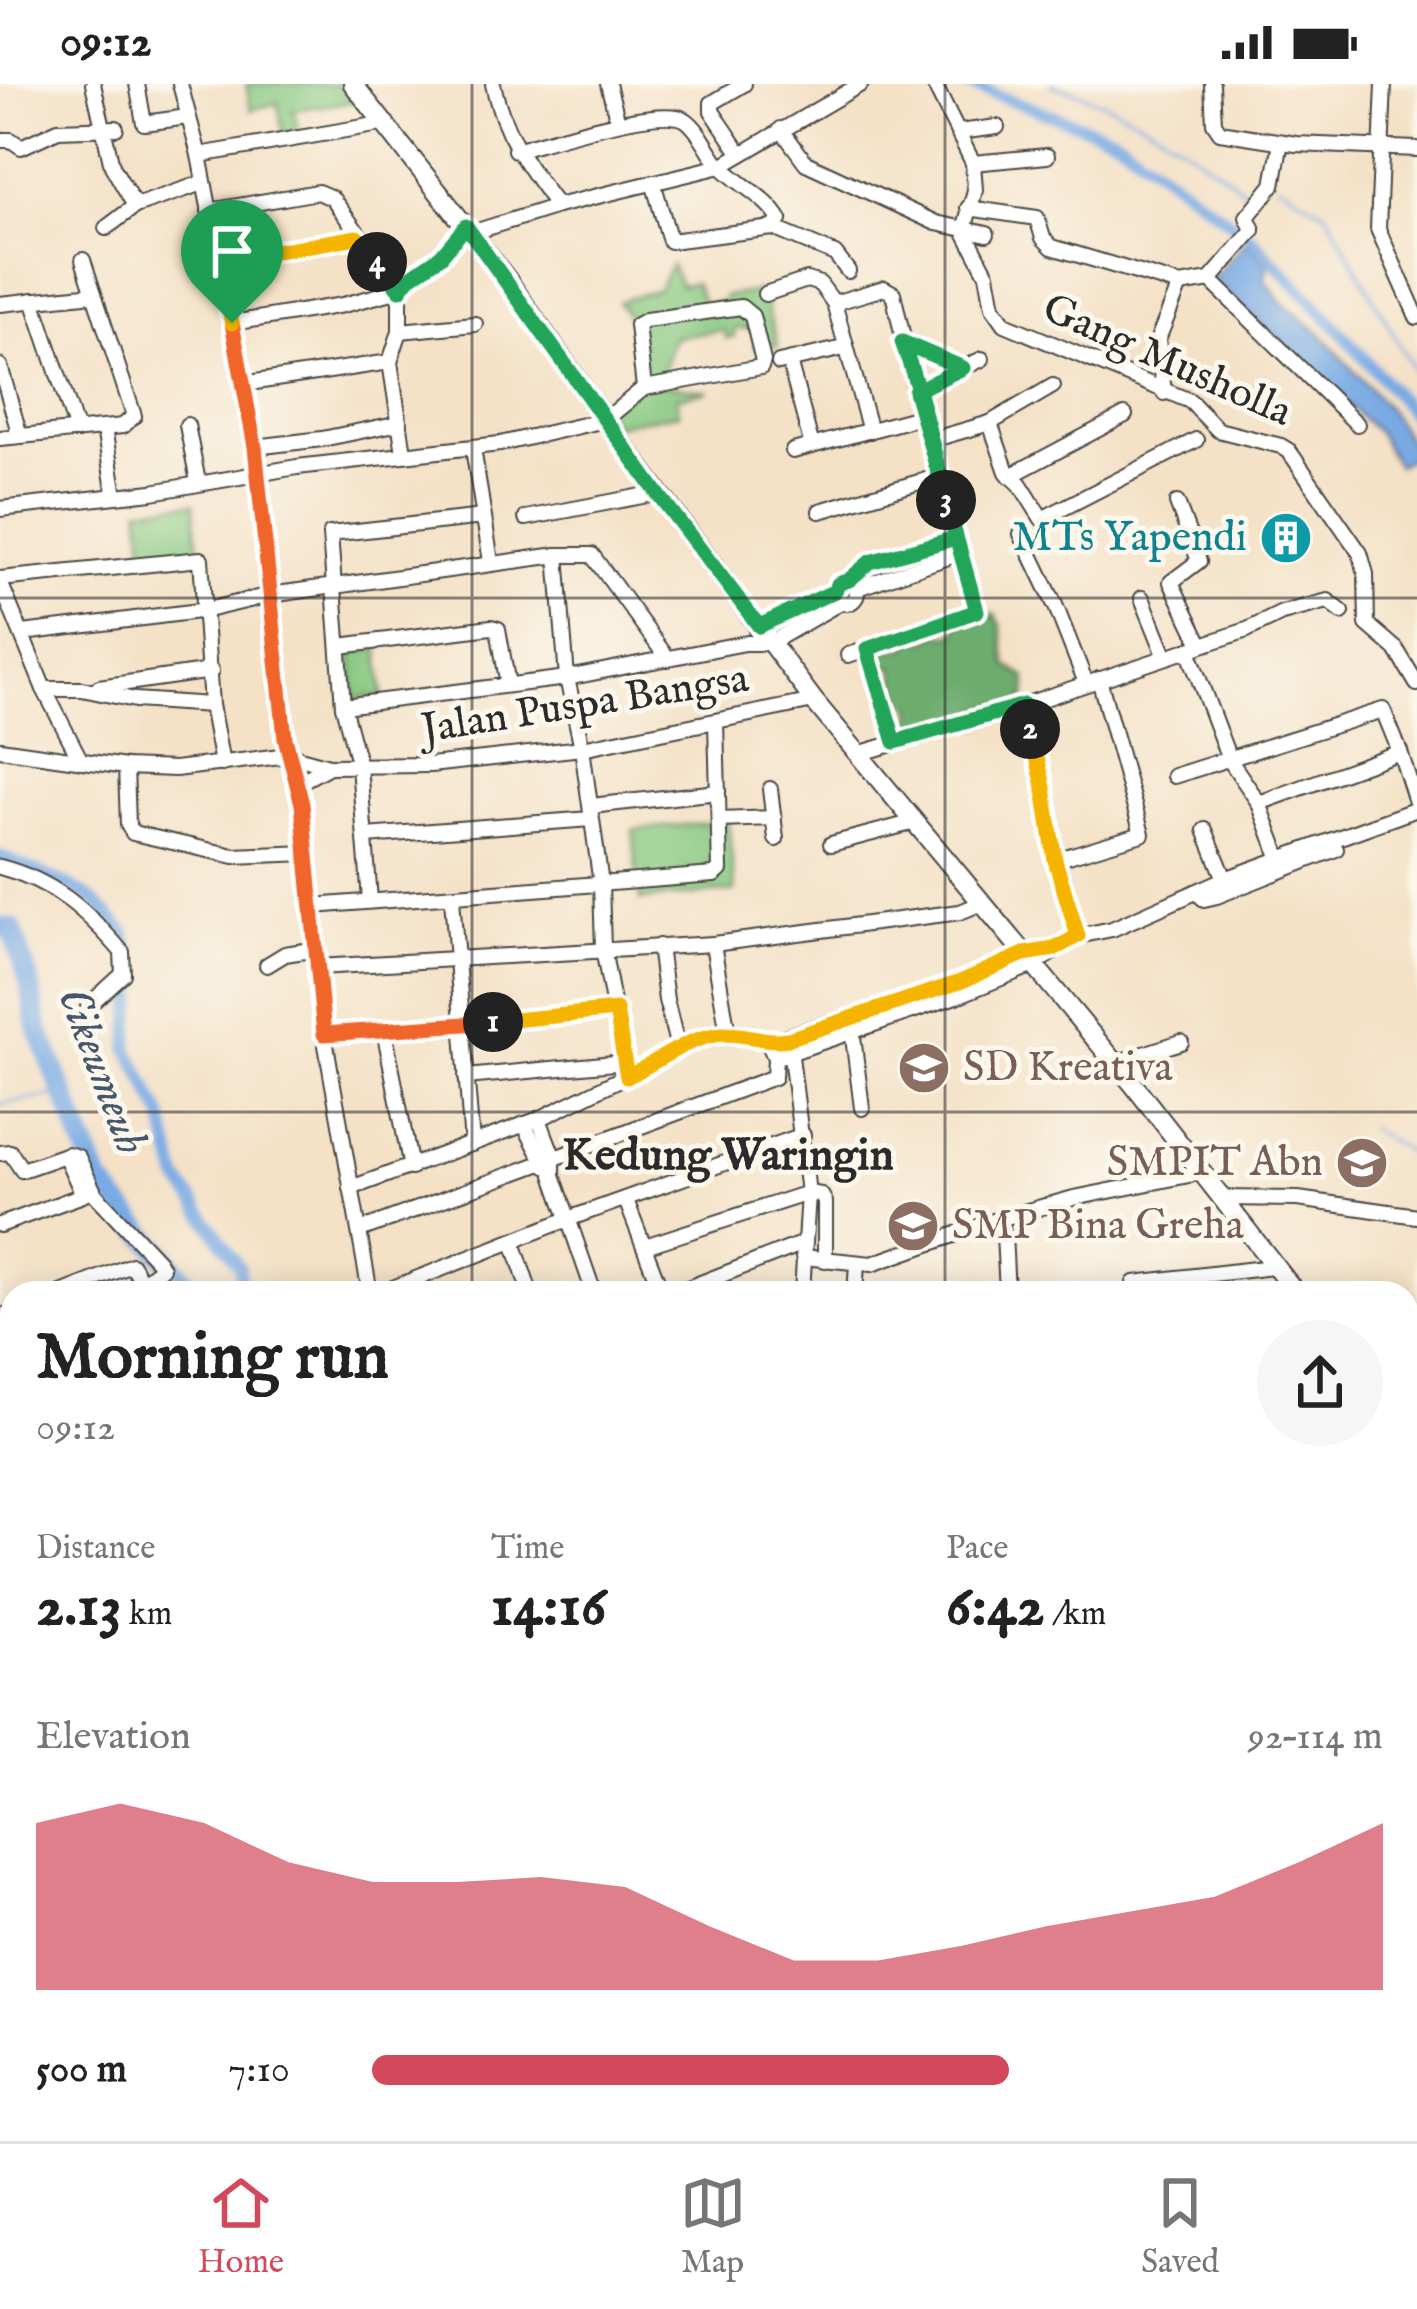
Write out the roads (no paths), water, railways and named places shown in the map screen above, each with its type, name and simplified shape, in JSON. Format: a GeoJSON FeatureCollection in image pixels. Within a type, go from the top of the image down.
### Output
{"type":"FeatureCollection","features":[{"type":"Feature","properties":{"kind":"street"},"geometry":{"type":"LineString","coordinates":[[93,84],[109,129],[114,172],[135,206]]}},
{"type":"Feature","properties":{"kind":"street"},"geometry":{"type":"LineString","coordinates":[[137,84],[144,123],[188,117]]}},
{"type":"Feature","properties":{"kind":"street"},"geometry":{"type":"LineString","coordinates":[[180,84],[199,155],[255,447],[283,756],[298,783],[324,1034],[368,1281]]}},
{"type":"Feature","properties":{"kind":"street"},"geometry":{"type":"LineString","coordinates":[[353,84],[468,230],[814,701],[1115,1063],[1286,1281]]}},
{"type":"Feature","properties":{"kind":"street"},"geometry":{"type":"LineString","coordinates":[[493,84],[500,118],[515,150],[557,206]]}},
{"type":"Feature","properties":{"kind":"street"},"geometry":{"type":"LineString","coordinates":[[608,84],[618,122]]}},
{"type":"Feature","properties":{"kind":"street"},"geometry":{"type":"LineString","coordinates":[[741,154],[712,111],[712,103],[744,84]]}},
{"type":"Feature","properties":{"kind":"street"},"geometry":{"type":"LineString","coordinates":[[934,84],[973,163],[975,190],[964,230]]}},
{"type":"Feature","properties":{"kind":"street"},"geometry":{"type":"LineString","coordinates":[[1213,84],[1214,123],[1220,132],[1281,142],[1417,149]]}},
{"type":"Feature","properties":{"kind":"street"},"geometry":{"type":"LineString","coordinates":[[1384,84],[1378,229],[1417,317]]}},
{"type":"Feature","properties":{"kind":"street"},"geometry":{"type":"LineString","coordinates":[[404,453],[390,362],[400,331],[400,290],[409,278],[468,230],[721,166],[855,85]]}},
{"type":"Feature","properties":{"kind":"street"},"geometry":{"type":"LineString","coordinates":[[515,150],[618,122],[674,115],[688,121],[721,166],[770,204],[780,220],[773,228]]}},
{"type":"Feature","properties":{"kind":"street"},"geometry":{"type":"LineString","coordinates":[[199,155],[386,123]]}},
{"type":"Feature","properties":{"kind":"street"},"geometry":{"type":"LineString","coordinates":[[959,132],[997,127]]}},
{"type":"Feature","properties":{"kind":"street"},"geometry":{"type":"LineString","coordinates":[[0,140],[21,147],[58,130],[109,129]]}},
{"type":"Feature","properties":{"kind":"street"},"geometry":{"type":"LineString","coordinates":[[781,129],[806,163],[936,223],[987,234]]}},
{"type":"Feature","properties":{"kind":"street"},"geometry":{"type":"LineString","coordinates":[[968,208],[1037,218],[1042,238],[1052,247],[1180,285],[1210,280],[1253,230],[1247,217],[1273,185],[1281,142]]}},
{"type":"Feature","properties":{"kind":"street"},"geometry":{"type":"LineString","coordinates":[[973,163],[1047,156]]}},
{"type":"Feature","properties":{"kind":"street"},"geometry":{"type":"LineString","coordinates":[[652,182],[670,241],[773,228],[835,254],[848,271]]}},
{"type":"Feature","properties":{"kind":"street"},"geometry":{"type":"LineString","coordinates":[[106,228],[135,206],[203,183]]}},
{"type":"Feature","properties":{"kind":"street"},"geometry":{"type":"LineString","coordinates":[[209,211],[322,193],[332,198],[400,290]]}},
{"type":"Feature","properties":{"kind":"street","name":"Gang Musholla"},"geometry":{"type":"LineString","coordinates":[[964,230],[987,274],[993,307],[1005,324],[1190,401],[1218,430],[1282,446],[1300,464],[1364,561],[1367,624],[1396,649],[1417,684]]}},
{"type":"Feature","properties":{"kind":"street"},"geometry":{"type":"LineString","coordinates":[[218,261],[357,237]]}},
{"type":"Feature","properties":{"kind":"street"},"geometry":{"type":"LineString","coordinates":[[0,438],[123,426],[134,416],[82,260]]}},
{"type":"Feature","properties":{"kind":"street"},"geometry":{"type":"LineString","coordinates":[[765,295],[810,280],[823,286],[834,303],[870,431]]}},
{"type":"Feature","properties":{"kind":"street"},"geometry":{"type":"LineString","coordinates":[[1210,280],[1357,424]]}},
{"type":"Feature","properties":{"kind":"street"},"geometry":{"type":"LineString","coordinates":[[1164,393],[1158,340],[1180,285]]}},
{"type":"Feature","properties":{"kind":"street"},"geometry":{"type":"LineString","coordinates":[[834,303],[888,288],[893,293],[915,391],[976,601],[975,614],[848,655]]}},
{"type":"Feature","properties":{"kind":"street"},"geometry":{"type":"LineString","coordinates":[[232,323],[343,305],[400,290]]}},
{"type":"Feature","properties":{"kind":"street"},"geometry":{"type":"LineString","coordinates":[[0,304],[94,294]]}},
{"type":"Feature","properties":{"kind":"street"},"geometry":{"type":"LineString","coordinates":[[33,300],[76,431]]}},
{"type":"Feature","properties":{"kind":"street"},"geometry":{"type":"LineString","coordinates":[[0,509],[404,453],[473,448],[605,420],[644,388],[761,367],[752,316],[741,307],[726,308],[638,325],[635,334],[644,388]]}},
{"type":"Feature","properties":{"kind":"street"},"geometry":{"type":"LineString","coordinates":[[400,331],[475,324]]}},
{"type":"Feature","properties":{"kind":"street"},"geometry":{"type":"LineString","coordinates":[[902,342],[963,368]]}},
{"type":"Feature","properties":{"kind":"street"},"geometry":{"type":"LineString","coordinates":[[812,446],[784,362],[844,348]]}},
{"type":"Feature","properties":{"kind":"street"},"geometry":{"type":"LineString","coordinates":[[915,391],[982,358]]}},
{"type":"Feature","properties":{"kind":"street"},"geometry":{"type":"LineString","coordinates":[[242,384],[390,362]]}},
{"type":"Feature","properties":{"kind":"street"},"geometry":{"type":"LineString","coordinates":[[0,365],[20,436]]}},
{"type":"Feature","properties":{"kind":"street"},"geometry":{"type":"LineString","coordinates":[[931,440],[990,423],[1053,386]]}},
{"type":"Feature","properties":{"kind":"street"},"geometry":{"type":"LineString","coordinates":[[1010,476],[1125,415]]}},
{"type":"Feature","properties":{"kind":"street"},"geometry":{"type":"LineString","coordinates":[[793,451],[922,416]]}},
{"type":"Feature","properties":{"kind":"street"},"geometry":{"type":"LineString","coordinates":[[255,447],[400,423]]}},
{"type":"Feature","properties":{"kind":"street"},"geometry":{"type":"LineString","coordinates":[[990,423],[1010,476],[1020,484],[1039,518],[1046,519],[1196,440]]}},
{"type":"Feature","properties":{"kind":"street"},"geometry":{"type":"LineString","coordinates":[[187,425],[198,482]]}},
{"type":"Feature","properties":{"kind":"street"},"geometry":{"type":"LineString","coordinates":[[104,428],[116,496]]}},
{"type":"Feature","properties":{"kind":"street"},"geometry":{"type":"LineString","coordinates":[[473,448],[491,562]]}},
{"type":"Feature","properties":{"kind":"street"},"geometry":{"type":"LineString","coordinates":[[820,511],[940,476]]}},
{"type":"Feature","properties":{"kind":"street"},"geometry":{"type":"LineString","coordinates":[[526,518],[658,494]]}},
{"type":"Feature","properties":{"kind":"street"},"geometry":{"type":"LineString","coordinates":[[1177,503],[1199,562],[1176,574],[1171,582],[1229,759],[1259,802],[1280,860]]}},
{"type":"Feature","properties":{"kind":"street"},"geometry":{"type":"LineString","coordinates":[[370,900],[359,766],[343,706],[330,539],[333,532],[483,517]]}},
{"type":"Feature","properties":{"kind":"street"},"geometry":{"type":"LineString","coordinates":[[1021,534],[1093,681],[1142,834],[1055,860]]}},
{"type":"Feature","properties":{"kind":"street"},"geometry":{"type":"LineString","coordinates":[[343,706],[567,678],[745,644],[838,596],[841,581],[853,584],[870,562],[958,545]]}},
{"type":"Feature","properties":{"kind":"street"},"geometry":{"type":"LineString","coordinates":[[557,555],[567,678],[602,884],[603,950],[626,1070]]}},
{"type":"Feature","properties":{"kind":"street"},"geometry":{"type":"LineString","coordinates":[[23,633],[207,610],[270,595],[491,562],[592,555],[668,658]]}},
{"type":"Feature","properties":{"kind":"street"},"geometry":{"type":"LineString","coordinates":[[80,760],[44,689],[0,581],[201,559],[212,705],[222,764]]}},
{"type":"Feature","properties":{"kind":"street"},"geometry":{"type":"LineString","coordinates":[[1142,598],[1166,657]]}},
{"type":"Feature","properties":{"kind":"street"},"geometry":{"type":"LineString","coordinates":[[858,754],[1024,705],[1323,600],[1342,612]]}},
{"type":"Feature","properties":{"kind":"street"},"geometry":{"type":"LineString","coordinates":[[340,646],[490,627],[498,629],[502,638],[508,686]]}},
{"type":"Feature","properties":{"kind":"street"},"geometry":{"type":"LineString","coordinates":[[867,649],[895,742]]}},
{"type":"Feature","properties":{"kind":"street"},"geometry":{"type":"LineString","coordinates":[[44,689],[82,689],[211,671]]}},
{"type":"Feature","properties":{"kind":"street"},"geometry":{"type":"LineString","coordinates":[[82,689],[135,700],[212,705]]}},
{"type":"Feature","properties":{"kind":"street","name":"Jalan Puspa Bangsa"},"geometry":{"type":"LineString","coordinates":[[298,783],[329,766],[430,765],[582,748],[814,701]]}},
{"type":"Feature","properties":{"kind":"street"},"geometry":{"type":"LineString","coordinates":[[1024,705],[1055,860],[1078,936]]}},
{"type":"Feature","properties":{"kind":"street"},"geometry":{"type":"LineString","coordinates":[[1174,776],[1383,710],[1417,810]]}},
{"type":"Feature","properties":{"kind":"street"},"geometry":{"type":"LineString","coordinates":[[313,906],[714,875],[720,870],[716,722]]}},
{"type":"Feature","properties":{"kind":"street"},"geometry":{"type":"LineString","coordinates":[[1,747],[126,767],[175,769],[283,756],[329,766]]}},
{"type":"Feature","properties":{"kind":"street"},"geometry":{"type":"LineString","coordinates":[[1259,802],[1400,752]]}},
{"type":"Feature","properties":{"kind":"street"},"geometry":{"type":"LineString","coordinates":[[126,767],[128,825],[133,833],[235,856],[308,853]]}},
{"type":"Feature","properties":{"kind":"street"},"geometry":{"type":"LineString","coordinates":[[770,789],[776,839]]}},
{"type":"Feature","properties":{"kind":"street"},"geometry":{"type":"LineString","coordinates":[[366,836],[591,813],[718,792]]}},
{"type":"Feature","properties":{"kind":"street"},"geometry":{"type":"LineString","coordinates":[[351,1188],[532,1122],[626,1070],[706,1036],[746,1034],[790,1047],[852,1035],[960,982],[1053,950],[1078,936],[1112,929],[1225,879],[1417,810]]}},
{"type":"Feature","properties":{"kind":"street"},"geometry":{"type":"LineString","coordinates":[[1196,892],[1204,898],[1217,896],[1417,810]]}},
{"type":"Feature","properties":{"kind":"street"},"geometry":{"type":"LineString","coordinates":[[718,820],[774,818]]}},
{"type":"Feature","properties":{"kind":"street"},"geometry":{"type":"LineString","coordinates":[[831,844],[915,822]]}},
{"type":"Feature","properties":{"kind":"street"},"geometry":{"type":"LineString","coordinates":[[1204,830],[1225,879]]}},
{"type":"Feature","properties":{"kind":"street"},"geometry":{"type":"LineString","coordinates":[[0,867],[40,879],[65,894],[122,952],[123,974],[88,1006]]}},
{"type":"Feature","properties":{"kind":"street"},"geometry":{"type":"LineString","coordinates":[[452,898],[472,1144]]}},
{"type":"Feature","properties":{"kind":"street"},"geometry":{"type":"LineString","coordinates":[[318,967],[713,944],[960,913],[982,902]]}},
{"type":"Feature","properties":{"kind":"street"},"geometry":{"type":"LineString","coordinates":[[713,944],[728,1034]]}},
{"type":"Feature","properties":{"kind":"street"},"geometry":{"type":"LineString","coordinates":[[659,946],[665,1000],[678,1048]]}},
{"type":"Feature","properties":{"kind":"street"},"geometry":{"type":"LineString","coordinates":[[266,964],[285,954],[317,949]]}},
{"type":"Feature","properties":{"kind":"street"},"geometry":{"type":"LineString","coordinates":[[775,1058],[850,1018],[919,1000]]}},
{"type":"Feature","properties":{"kind":"street"},"geometry":{"type":"LineString","coordinates":[[324,1034],[616,1010]]}},
{"type":"Feature","properties":{"kind":"street"},"geometry":{"type":"LineString","coordinates":[[850,1018],[862,1108]]}},
{"type":"Feature","properties":{"kind":"street"},"geometry":{"type":"LineString","coordinates":[[384,1029],[411,1168]]}},
{"type":"Feature","properties":{"kind":"street"},"geometry":{"type":"LineString","coordinates":[[768,1042],[775,1058],[774,1077]]}},
{"type":"Feature","properties":{"kind":"street"},"geometry":{"type":"LineString","coordinates":[[1115,1063],[1181,1042]]}},
{"type":"Feature","properties":{"kind":"street"},"geometry":{"type":"LineString","coordinates":[[790,1047],[808,1193],[803,1281]]}},
{"type":"Feature","properties":{"kind":"street"},"geometry":{"type":"LineString","coordinates":[[466,1077],[626,1070]]}},
{"type":"Feature","properties":{"kind":"street"},"geometry":{"type":"LineString","coordinates":[[360,1230],[547,1158],[794,1073]]}},
{"type":"Feature","properties":{"kind":"street"},"geometry":{"type":"LineString","coordinates":[[532,1122],[590,1281]]}},
{"type":"Feature","properties":{"kind":"street"},"geometry":{"type":"LineString","coordinates":[[411,1281],[803,1135]]}},
{"type":"Feature","properties":{"kind":"street"},"geometry":{"type":"LineString","coordinates":[[0,1153],[10,1152],[22,1170],[65,1154],[78,1156],[95,1194],[158,1261],[161,1268],[151,1281]]}},
{"type":"Feature","properties":{"kind":"street"},"geometry":{"type":"LineString","coordinates":[[0,1225],[82,1195],[65,1154]]}},
{"type":"Feature","properties":{"kind":"street"},"geometry":{"type":"LineString","coordinates":[[711,1281],[804,1250],[825,1260],[872,1264],[1074,1198],[1199,1173]]}},
{"type":"Feature","properties":{"kind":"street"},"geometry":{"type":"LineString","coordinates":[[645,1246],[808,1193],[821,1195],[826,1202],[825,1260]]}},
{"type":"Feature","properties":{"kind":"street"},"geometry":{"type":"LineString","coordinates":[[1220,1198],[1298,1199],[1417,1216]]}},
{"type":"Feature","properties":{"kind":"street"},"geometry":{"type":"LineString","coordinates":[[626,1200],[658,1281]]}},
{"type":"Feature","properties":{"kind":"street"},"geometry":{"type":"LineString","coordinates":[[999,1219],[1006,1281]]}},
{"type":"Feature","properties":{"kind":"street"},"geometry":{"type":"LineString","coordinates":[[513,1242],[525,1281]]}},
{"type":"Feature","properties":{"kind":"street"},"geometry":{"type":"LineString","coordinates":[[92,1281],[132,1265],[141,1281]]}},
{"type":"Feature","properties":{"kind":"street"},"geometry":{"type":"LineString","coordinates":[[855,1281],[856,1265]]}},
{"type":"Feature","properties":{"kind":"street"},"geometry":{"type":"LineString","coordinates":[[1152,1281],[1274,1267]]}},
{"type":"Feature","properties":{"kind":"water"},"geometry":{"type":"Polygon","coordinates":[[[1246,241],[1268,265],[1265,280],[1282,303],[1320,333],[1387,408],[1417,453],[1397,466],[1378,433],[1213,279],[1246,241]]]}},
{"type":"Feature","properties":{"kind":"waterway"},"geometry":{"type":"LineString","coordinates":[[966,84],[1116,138],[1241,230]]}},
{"type":"Feature","properties":{"kind":"waterway"},"geometry":{"type":"LineString","coordinates":[[1051,84],[1154,128],[1247,192]]}},
{"type":"Feature","properties":{"kind":"waterway"},"geometry":{"type":"LineString","coordinates":[[1278,184],[1327,213],[1417,377]]}},
{"type":"Feature","properties":{"kind":"waterway"},"geometry":{"type":"LineString","coordinates":[[1249,236],[1417,421]]}},
{"type":"Feature","properties":{"kind":"waterway"},"geometry":{"type":"LineString","coordinates":[[0,856],[72,887],[93,900],[124,931],[136,977],[128,1048],[163,1117],[178,1178],[240,1268],[240,1281]]}},
{"type":"Feature","properties":{"kind":"waterway","name":"Cikeumeuh"},"geometry":{"type":"LineString","coordinates":[[0,927],[12,929],[38,1029],[99,1181],[186,1281]]}},
{"type":"Feature","properties":{"kind":"waterway"},"geometry":{"type":"LineString","coordinates":[[0,1104],[65,1094]]}},
{"type":"Feature","properties":{"kind":"waterway"},"geometry":{"type":"LineString","coordinates":[[1369,1129],[1409,1152],[1417,1168]]}},
{"type":"Feature","properties":{"kind":"place","name":"MTs Yapendi"},"geometry":{"type":"Point","coordinates":[1286,538]}},
{"type":"Feature","properties":{"kind":"place","name":"SD Kreativa"},"geometry":{"type":"Point","coordinates":[924,1068]}},
{"type":"Feature","properties":{"kind":"place","name":"SMPIT Abn"},"geometry":{"type":"Point","coordinates":[1362,1163]}},
{"type":"Feature","properties":{"kind":"place","name":"SMP Bina Greha"},"geometry":{"type":"Point","coordinates":[913,1226]}},
{"type":"Feature","properties":{"kind":"district","name":"Kedung Waringin"},"geometry":{"type":"Point","coordinates":[728,1156]}}]}
